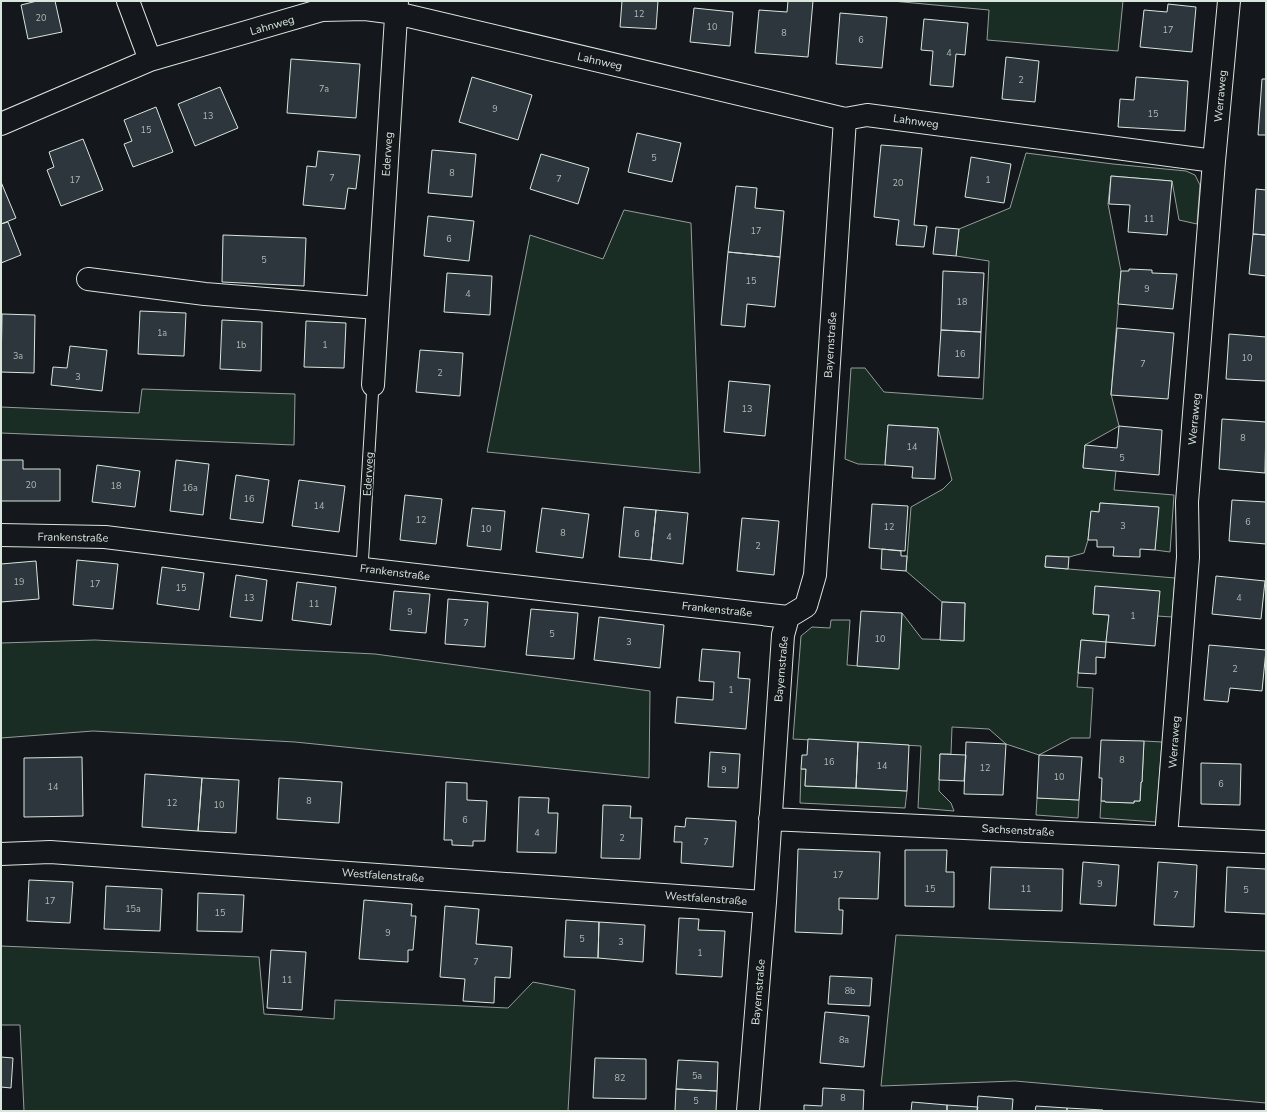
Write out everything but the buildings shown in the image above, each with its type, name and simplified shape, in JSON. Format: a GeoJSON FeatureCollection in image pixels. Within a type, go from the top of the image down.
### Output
{"type":"FeatureCollection","features":[{"type":"Feature","properties":{"kind":"street"},"geometry":{"type":"LineString","coordinates":[[128,1],[150,60]]}},
{"type":"Feature","properties":{"kind":"street","name":"Werraweg"},"geometry":{"type":"LineString","coordinates":[[1166,837],[1188,557],[1187,502],[1214,161],[1229,1]]}},
{"type":"Feature","properties":{"kind":"street","name":"Lahnweg"},"geometry":{"type":"LineString","coordinates":[[1,124],[150,60],[322,10],[397,7],[844,119],[867,115],[1214,161]]}},
{"type":"Feature","properties":{"kind":"street","name":"Ederweg"},"geometry":{"type":"LineString","coordinates":[[373,385],[397,7]]}},
{"type":"Feature","properties":{"kind":"street","name":"Bayernstraße"},"geometry":{"type":"LineString","coordinates":[[748,1111],[765,902],[783,635],[788,617],[806,606],[815,575],[844,119]]}},
{"type":"Feature","properties":{"kind":"street"},"geometry":{"type":"LineString","coordinates":[[88,279],[205,294],[377,308]]}},
{"type":"Feature","properties":{"kind":"street","name":"Frankenstraße"},"geometry":{"type":"LineString","coordinates":[[1,535],[105,537],[788,617]]}},
{"type":"Feature","properties":{"kind":"street","name":"Sachsenstraße"},"geometry":{"type":"LineString","coordinates":[[770,818],[1266,842]]}},
{"type":"Feature","properties":{"kind":"street","name":"Westfalenstraße"},"geometry":{"type":"LineString","coordinates":[[1,854],[58,852],[765,902]]}},
{"type":"Feature","properties":{"kind":"lane","name":"Ederweg"},"geometry":{"type":"LineString","coordinates":[[362,568],[373,385]]}},
{"type":"Feature","properties":{"kind":"green space"},"geometry":{"type":"Polygon","coordinates":[[[892,1],[1123,1],[1118,51],[987,40],[989,10],[892,1]]]}},
{"type":"Feature","properties":{"kind":"green space"},"geometry":{"type":"Polygon","coordinates":[[[1026,153],[1113,164],[1186,171],[1195,175],[1200,185],[1197,224],[1179,220],[1172,181],[1111,176],[1108,204],[1121,271],[1111,394],[1119,426],[1085,445],[1083,467],[1116,470],[1114,490],[1174,495],[1170,552],[1155,550],[1158,507],[1100,503],[1099,512],[1091,512],[1088,540],[1084,553],[1069,557],[1046,556],[1045,567],[1175,578],[1172,617],[1157,616],[1159,591],[1095,587],[1093,614],[1109,615],[1106,642],[1081,640],[1077,687],[1093,688],[1090,738],[1071,738],[1039,755],[1006,744],[989,729],[952,727],[951,754],[940,754],[939,791],[951,803],[954,811],[918,808],[921,746],[793,739],[801,636],[812,627],[830,628],[831,620],[850,620],[847,665],[898,669],[902,613],[922,639],[964,640],[965,603],[942,602],[906,571],[911,507],[943,489],[952,480],[938,428],[888,425],[885,465],[858,464],[845,459],[851,368],[865,368],[884,392],[983,399],[989,261],[956,256],[959,229],[1010,208],[1026,153]]]}},
{"type":"Feature","properties":{"kind":"green space"},"geometry":{"type":"Polygon","coordinates":[[[624,210],[691,223],[700,473],[487,452],[530,235],[603,259],[624,210]]]}},
{"type":"Feature","properties":{"kind":"green space"},"geometry":{"type":"Polygon","coordinates":[[[142,389],[295,394],[294,445],[1,433],[1,407],[139,413],[142,389]]]}},
{"type":"Feature","properties":{"kind":"green space"},"geometry":{"type":"Polygon","coordinates":[[[95,640],[375,654],[650,691],[649,778],[295,742],[93,731],[1,738],[1,643],[95,640]]]}},
{"type":"Feature","properties":{"kind":"green space"},"geometry":{"type":"Polygon","coordinates":[[[1144,741],[1162,742],[1156,822],[1100,818],[1101,801],[1134,803],[1134,801],[1140,801],[1144,741]]]}},
{"type":"Feature","properties":{"kind":"green space"},"geometry":{"type":"Polygon","coordinates":[[[801,769],[806,769],[805,786],[907,791],[905,808],[800,803],[801,769]]]}},
{"type":"Feature","properties":{"kind":"green space"},"geometry":{"type":"Polygon","coordinates":[[[1037,798],[1079,800],[1078,818],[1036,815],[1037,798]]]}},
{"type":"Feature","properties":{"kind":"green space"},"geometry":{"type":"Polygon","coordinates":[[[896,935],[1266,951],[1266,1103],[1015,1081],[881,1086],[896,935]]]}},
{"type":"Feature","properties":{"kind":"green space"},"geometry":{"type":"Polygon","coordinates":[[[1,946],[259,957],[264,1014],[334,1019],[335,1000],[508,1008],[533,982],[575,990],[568,1111],[24,1111],[20,1025],[1,1025],[1,946]]]}}]}
